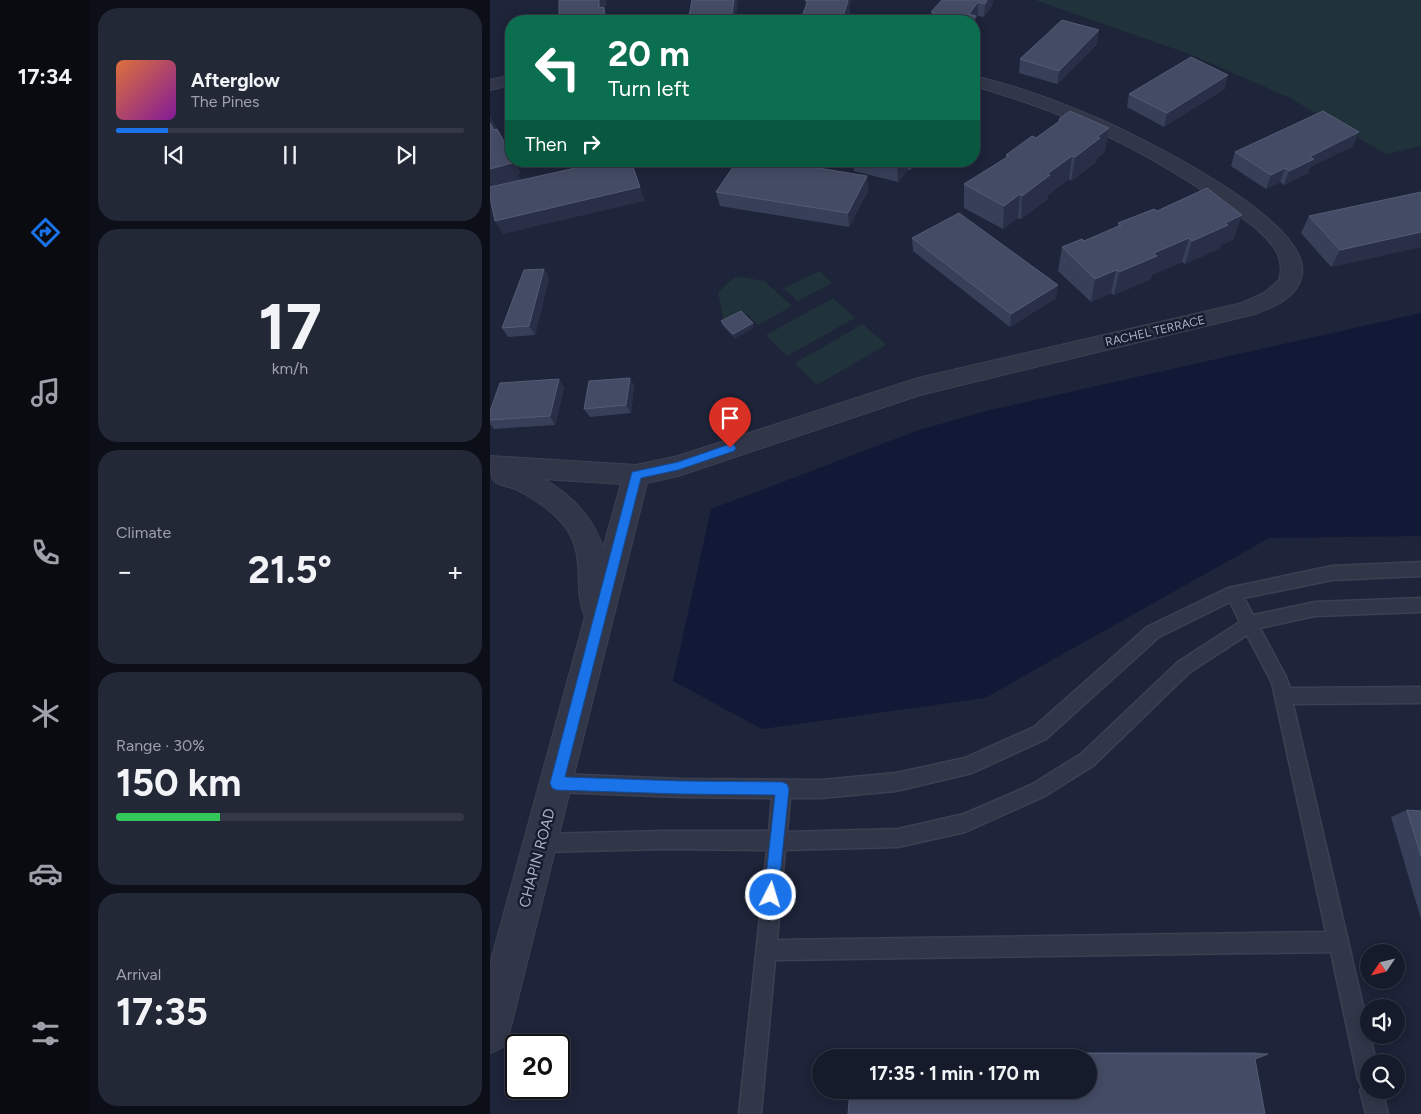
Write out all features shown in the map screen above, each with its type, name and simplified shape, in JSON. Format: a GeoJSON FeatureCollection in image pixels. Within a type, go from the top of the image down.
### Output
{"type":"FeatureCollection","features":[{"type":"Feature","properties":{"kind":"street"},"geometry":{"type":"LineString","coordinates":[[490,84],[505,81]]}},
{"type":"Feature","properties":{"kind":"street","name":"RACHEL TERRACE"},"geometry":{"type":"LineString","coordinates":[[636,475],[678,466],[918,387],[1247,309],[1267,301],[1281,291],[1290,280],[1291,262],[1279,240],[1248,213],[1193,175],[1121,135],[1093,122],[1029,98],[980,83]]}},
{"type":"Feature","properties":{"kind":"street"},"geometry":{"type":"LineString","coordinates":[[490,468],[636,475]]}},
{"type":"Feature","properties":{"kind":"street"},"geometry":{"type":"LineString","coordinates":[[490,468],[542,489],[557,500],[582,528],[590,548],[596,632]]}},
{"type":"Feature","properties":{"kind":"street","name":"CHAPIN ROAD"},"geometry":{"type":"LineString","coordinates":[[490,1034],[636,475]]}},
{"type":"Feature","properties":{"kind":"lane"},"geometry":{"type":"LineString","coordinates":[[556,783],[681,788],[821,790],[896,782],[966,767],[1040,733],[1153,632],[1233,593],[1332,572],[1421,569]]}},
{"type":"Feature","properties":{"kind":"lane"},"geometry":{"type":"LineString","coordinates":[[1233,593],[1280,682],[1363,1054]]}},
{"type":"Feature","properties":{"kind":"lane"},"geometry":{"type":"LineString","coordinates":[[541,842],[664,840],[832,841],[898,838],[965,823],[1037,791],[1087,760],[1184,667],[1250,624],[1315,609],[1421,605]]}},
{"type":"Feature","properties":{"kind":"lane"},"geometry":{"type":"LineString","coordinates":[[1283,696],[1421,695]]}},
{"type":"Feature","properties":{"kind":"lane"},"geometry":{"type":"LineString","coordinates":[[750,1114],[782,789]]}},
{"type":"Feature","properties":{"kind":"lane"},"geometry":{"type":"LineString","coordinates":[[766,950],[1338,942]]}},
{"type":"Feature","properties":{"kind":"lane"},"geometry":{"type":"LineString","coordinates":[[1373,1099],[1377,1114]]}},
{"type":"Feature","properties":{"kind":"shaded area"},"geometry":{"type":"Polygon","coordinates":[[[1035,0],[1421,0],[1421,146],[1386,154],[1288,97],[1192,55],[1035,0]]]}},
{"type":"Feature","properties":{"kind":"shaded area"},"geometry":{"type":"Polygon","coordinates":[[[819,271],[832,283],[798,301],[784,288],[819,271]]]}},
{"type":"Feature","properties":{"kind":"shaded area"},"geometry":{"type":"Polygon","coordinates":[[[736,276],[764,281],[792,306],[758,325],[747,314],[724,324],[718,292],[736,276]]]}},
{"type":"Feature","properties":{"kind":"shaded area"},"geometry":{"type":"Polygon","coordinates":[[[833,298],[855,318],[787,356],[766,335],[833,298]]]}},
{"type":"Feature","properties":{"kind":"shaded area"},"geometry":{"type":"Polygon","coordinates":[[[863,324],[886,345],[817,385],[795,363],[863,324]]]}},
{"type":"Feature","properties":{"kind":"water"},"geometry":{"type":"Polygon","coordinates":[[[1421,313],[1421,536],[1269,538],[985,698],[762,729],[673,681],[711,509],[919,430],[990,410],[1421,313]]]}},
{"type":"Feature","properties":{"kind":"building"},"geometry":{"type":"Polygon","coordinates":[[[559,0],[599,0],[599,8],[604,7],[605,15],[559,15],[559,0]]]}},
{"type":"Feature","properties":{"kind":"building"},"geometry":{"type":"Polygon","coordinates":[[[692,0],[734,0],[732,15],[689,15],[692,0]]]}},
{"type":"Feature","properties":{"kind":"building"},"geometry":{"type":"Polygon","coordinates":[[[805,0],[848,1],[843,15],[802,15],[808,1],[805,0]]]}},
{"type":"Feature","properties":{"kind":"building"},"geometry":{"type":"Polygon","coordinates":[[[942,0],[987,0],[985,4],[978,2],[969,14],[972,15],[933,15],[935,13],[931,12],[942,0]]]}},
{"type":"Feature","properties":{"kind":"building"},"geometry":{"type":"Polygon","coordinates":[[[1062,20],[1099,30],[1059,71],[1020,59],[1062,20]]]}},
{"type":"Feature","properties":{"kind":"building"},"geometry":{"type":"Polygon","coordinates":[[[1191,57],[1228,75],[1167,113],[1129,94],[1191,57]]]}},
{"type":"Feature","properties":{"kind":"building"},"geometry":{"type":"Polygon","coordinates":[[[1070,111],[1109,128],[1097,137],[1100,138],[1075,157],[1072,156],[1047,174],[1050,175],[1022,196],[1020,194],[1004,206],[964,184],[1009,156],[1006,155],[1032,136],[1036,138],[1070,111]]]}},
{"type":"Feature","properties":{"kind":"building"},"geometry":{"type":"Polygon","coordinates":[[[1323,111],[1359,132],[1309,157],[1314,159],[1289,171],[1285,168],[1271,175],[1235,152],[1323,111]]]}},
{"type":"Feature","properties":{"kind":"building"},"geometry":{"type":"Polygon","coordinates":[[[490,123],[494,130],[497,129],[505,143],[505,165],[490,169],[490,123]]]}},
{"type":"Feature","properties":{"kind":"building"},"geometry":{"type":"Polygon","coordinates":[[[580,167],[633,167],[640,187],[495,221],[490,198],[490,187],[580,167]]]}},
{"type":"Feature","properties":{"kind":"building"},"geometry":{"type":"Polygon","coordinates":[[[733,167],[812,167],[867,176],[848,213],[716,192],[733,167]]]}},
{"type":"Feature","properties":{"kind":"building"},"geometry":{"type":"Polygon","coordinates":[[[1207,188],[1242,215],[1225,223],[1228,225],[1192,241],[1189,238],[1154,253],[1157,256],[1119,272],[1116,270],[1095,279],[1062,247],[1082,239],[1084,241],[1121,225],[1118,223],[1154,209],[1157,211],[1207,188]]]}},
{"type":"Feature","properties":{"kind":"building"},"geometry":{"type":"Polygon","coordinates":[[[1421,192],[1421,232],[1340,250],[1309,216],[1421,192]]]}},
{"type":"Feature","properties":{"kind":"building"},"geometry":{"type":"Polygon","coordinates":[[[959,213],[1058,285],[1011,314],[912,238],[959,213]]]}},
{"type":"Feature","properties":{"kind":"building"},"geometry":{"type":"Polygon","coordinates":[[[544,269],[529,326],[502,328],[524,270],[544,269]]]}},
{"type":"Feature","properties":{"kind":"building"},"geometry":{"type":"Polygon","coordinates":[[[741,311],[753,323],[733,334],[721,321],[741,311]]]}},
{"type":"Feature","properties":{"kind":"building"},"geometry":{"type":"Polygon","coordinates":[[[630,378],[626,405],[584,409],[589,381],[630,378]]]}},
{"type":"Feature","properties":{"kind":"building"},"geometry":{"type":"Polygon","coordinates":[[[559,379],[550,416],[490,420],[490,411],[500,383],[559,379]]]}},
{"type":"Feature","properties":{"kind":"building"},"geometry":{"type":"Polygon","coordinates":[[[1407,810],[1421,811],[1421,856],[1407,810]]]}},
{"type":"Feature","properties":{"kind":"building"},"geometry":{"type":"Polygon","coordinates":[[[1097,1054],[1268,1054],[1255,1059],[1265,1114],[848,1114],[849,1099],[1097,1099],[1097,1054]]]}},
{"type":"Feature","properties":{"kind":"route"},"geometry":{"type":"LineString","coordinates":[[730,448],[678,466],[636,475],[556,783],[681,788],[782,789],[771,895]]}}]}
